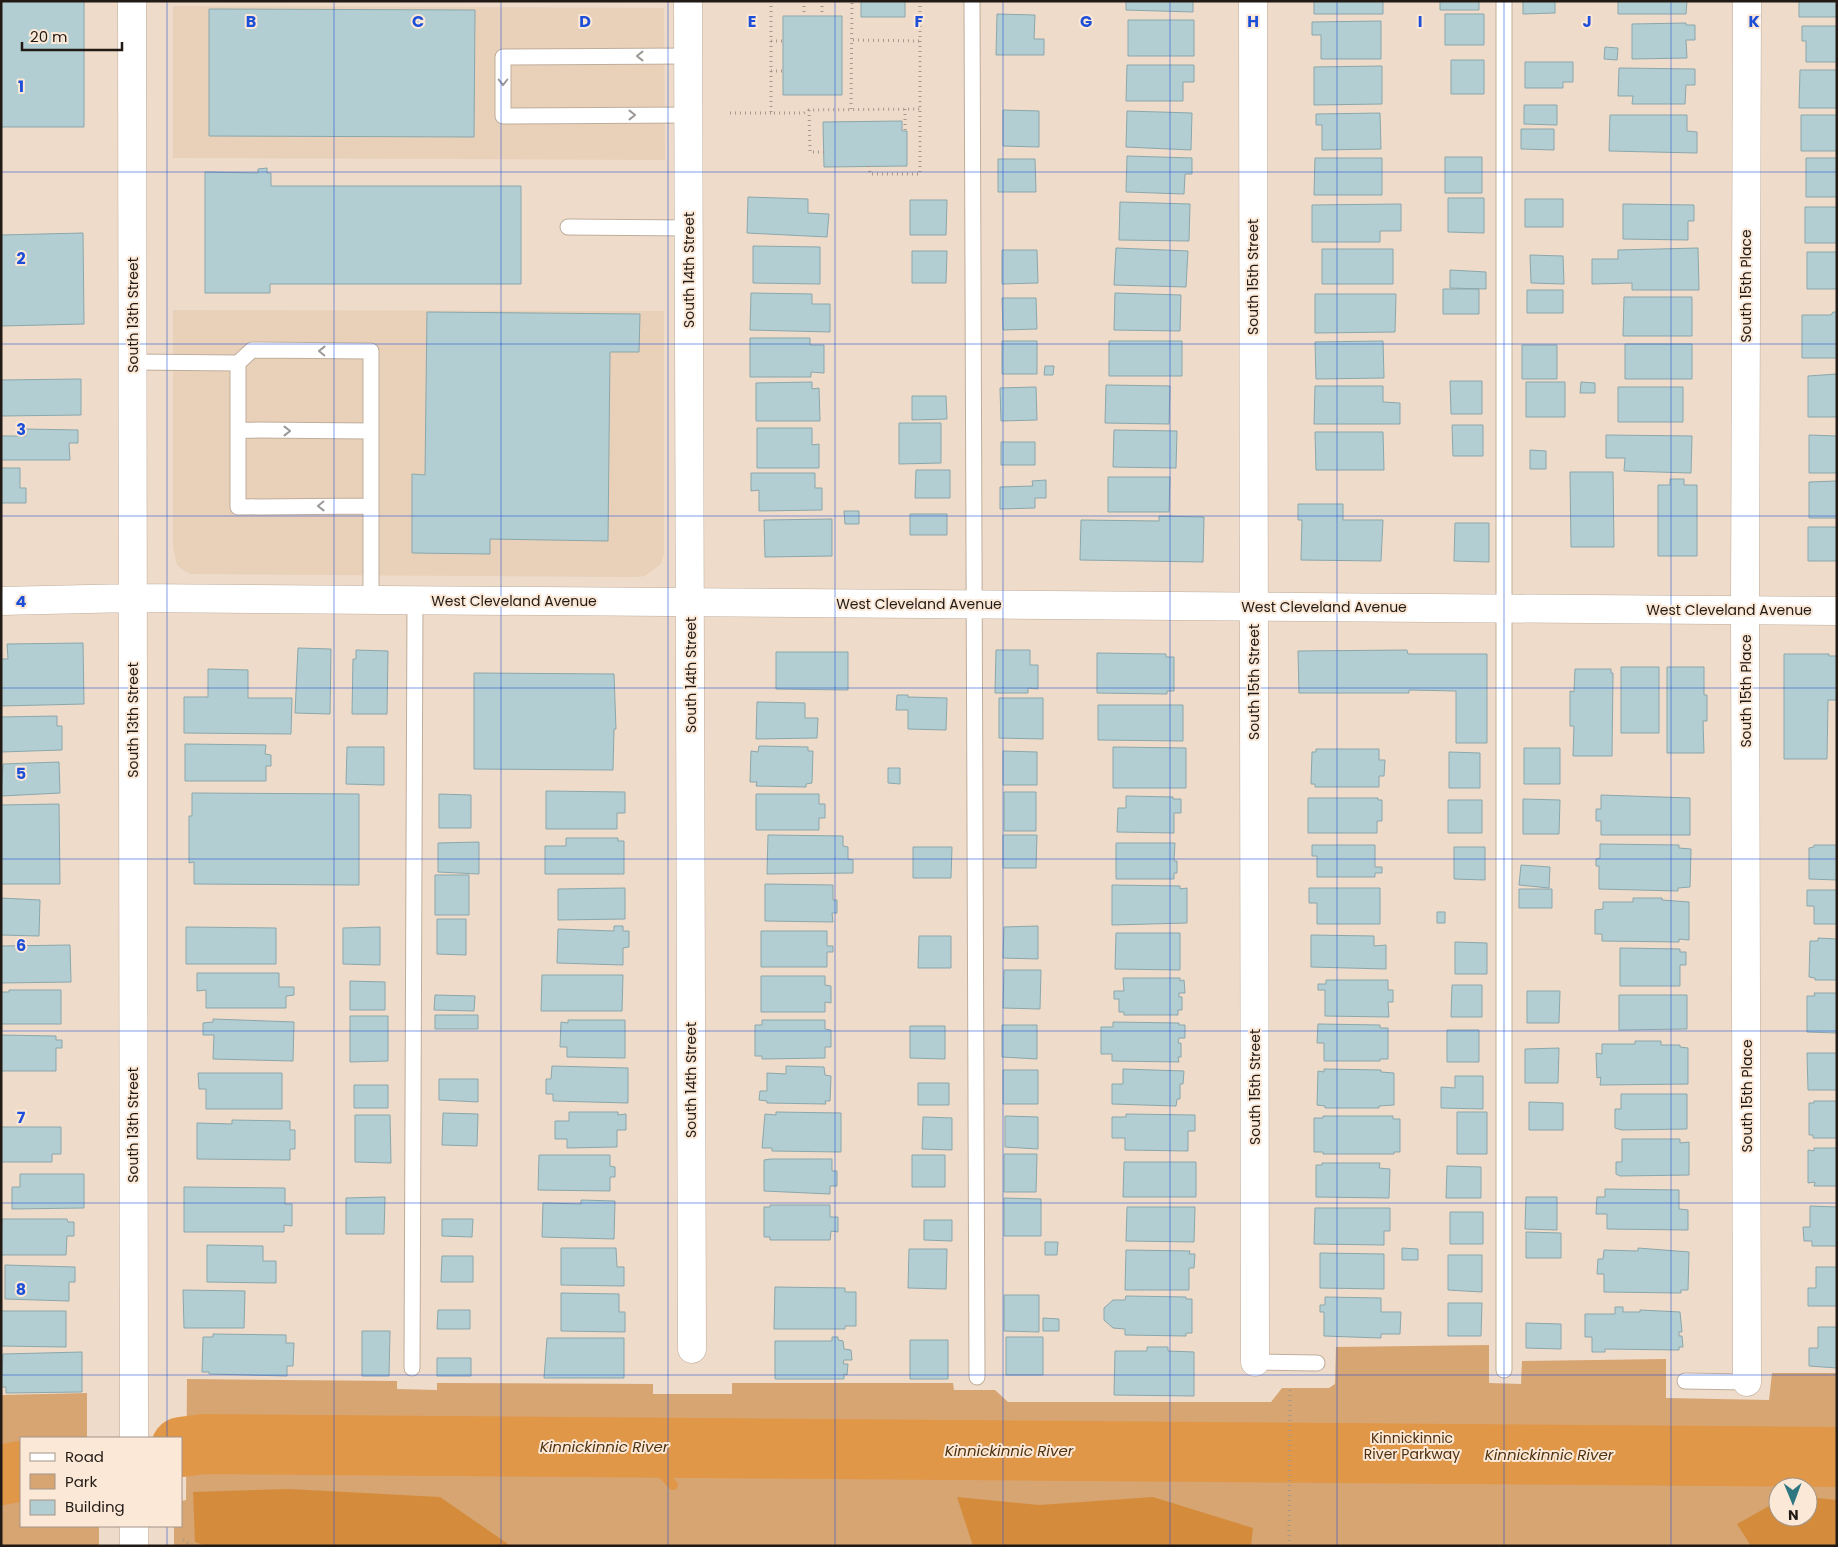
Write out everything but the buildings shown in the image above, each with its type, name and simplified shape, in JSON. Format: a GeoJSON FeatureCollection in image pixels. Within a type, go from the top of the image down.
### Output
{"type":"FeatureCollection","features":[{"type":"Feature","properties":{"kind":"street","name":"South 13th Street"},"geometry":{"type":"LineString","coordinates":[[132,1],[134,1437]]}},
{"type":"Feature","properties":{"kind":"street","name":"South 14th Street"},"geometry":{"type":"LineString","coordinates":[[688,1],[692,1349]]}},
{"type":"Feature","properties":{"kind":"street","name":"South 15th Street"},"geometry":{"type":"LineString","coordinates":[[1253,1],[1255,1362]]}},
{"type":"Feature","properties":{"kind":"street","name":"South 15th Place"},"geometry":{"type":"LineString","coordinates":[[1747,1],[1745,610],[1747,1382]]}},
{"type":"Feature","properties":{"kind":"street","name":"West Cleveland Avenue"},"geometry":{"type":"LineString","coordinates":[[1,602],[133,598],[1837,611]]}},
{"type":"Feature","properties":{"kind":"street"},"geometry":{"type":"LineString","coordinates":[[134,1527],[134,1546]]}},
{"type":"Feature","properties":{"kind":"lane"},"geometry":{"type":"LineString","coordinates":[[972,1],[977,1377]]}},
{"type":"Feature","properties":{"kind":"lane"},"geometry":{"type":"LineString","coordinates":[[1504,1],[1504,1370]]}},
{"type":"Feature","properties":{"kind":"lane"},"geometry":{"type":"LineString","coordinates":[[689,56],[503,57],[503,116],[689,115]]}},
{"type":"Feature","properties":{"kind":"lane"},"geometry":{"type":"LineString","coordinates":[[568,227],[689,228]]}},
{"type":"Feature","properties":{"kind":"lane"},"geometry":{"type":"LineString","coordinates":[[133,362],[238,362],[252,350],[371,351],[370,600]]}},
{"type":"Feature","properties":{"kind":"lane"},"geometry":{"type":"LineString","coordinates":[[238,362],[238,507],[370,506]]}},
{"type":"Feature","properties":{"kind":"lane"},"geometry":{"type":"LineString","coordinates":[[238,430],[371,431]]}},
{"type":"Feature","properties":{"kind":"lane"},"geometry":{"type":"LineString","coordinates":[[412,1368],[414,601]]}},
{"type":"Feature","properties":{"kind":"lane"},"geometry":{"type":"LineString","coordinates":[[1255,1362],[1317,1362]]}},
{"type":"Feature","properties":{"kind":"lane"},"geometry":{"type":"LineString","coordinates":[[1685,1381],[1747,1382]]}},
{"type":"Feature","properties":{"kind":"path"},"geometry":{"type":"LineString","coordinates":[[771,1],[771,112]]}},
{"type":"Feature","properties":{"kind":"path"},"geometry":{"type":"LineString","coordinates":[[804,1],[804,16]]}},
{"type":"Feature","properties":{"kind":"path"},"geometry":{"type":"LineString","coordinates":[[822,1],[822,16]]}},
{"type":"Feature","properties":{"kind":"path"},"geometry":{"type":"LineString","coordinates":[[851,110],[852,1]]}},
{"type":"Feature","properties":{"kind":"path"},"geometry":{"type":"LineString","coordinates":[[869,166],[870,174],[920,174],[920,1]]}},
{"type":"Feature","properties":{"kind":"path"},"geometry":{"type":"LineString","coordinates":[[852,40],[920,41]]}},
{"type":"Feature","properties":{"kind":"path"},"geometry":{"type":"LineString","coordinates":[[771,41],[783,41]]}},
{"type":"Feature","properties":{"kind":"path"},"geometry":{"type":"LineString","coordinates":[[771,72],[783,71]]}},
{"type":"Feature","properties":{"kind":"path"},"geometry":{"type":"LineString","coordinates":[[905,109],[905,131]]}},
{"type":"Feature","properties":{"kind":"path"},"geometry":{"type":"LineString","coordinates":[[730,113],[804,113],[809,110],[920,109]]}},
{"type":"Feature","properties":{"kind":"path"},"geometry":{"type":"LineString","coordinates":[[809,110],[810,152],[824,152]]}},
{"type":"Feature","properties":{"kind":"path"},"geometry":{"type":"LineString","coordinates":[[1289,1546],[1290,1390]]}},
{"type":"Feature","properties":{"kind":"path"},"geometry":{"type":"LineString","coordinates":[[183,1540],[192,1546]]}},
{"type":"Feature","properties":{"kind":"shaded area"},"geometry":{"type":"Polygon","coordinates":[[[173,6],[664,8],[665,160],[173,158],[173,6]]]}},
{"type":"Feature","properties":{"kind":"shaded area"},"geometry":{"type":"Polygon","coordinates":[[[173,310],[664,311],[664,554],[661,564],[645,576],[635,577],[191,574],[183,570],[177,565],[173,548],[173,310]]]}},
{"type":"Feature","properties":{"kind":"shaded area"},"geometry":{"type":"Polygon","coordinates":[[[289,1489],[440,1497],[511,1546],[206,1546],[195,1542],[193,1492],[289,1489]]]}},
{"type":"Feature","properties":{"kind":"shaded area"},"geometry":{"type":"Polygon","coordinates":[[[957,1497],[1039,1505],[1153,1497],[1253,1528],[1251,1546],[973,1546],[957,1497]]]}},
{"type":"Feature","properties":{"kind":"shaded area"},"geometry":{"type":"Polygon","coordinates":[[[1818,1498],[1837,1500],[1837,1546],[1751,1546],[1737,1524],[1768,1507],[1768,1527],[1818,1527],[1818,1498]]]}},
{"type":"Feature","properties":{"kind":"green space","name":"Kinnickinnic River Parkway"},"geometry":{"type":"Polygon","coordinates":[[[1489,1345],[1489,1383],[1521,1384],[1522,1361],[1666,1359],[1666,1398],[1769,1400],[1772,1373],[1837,1373],[1837,1546],[174,1546],[174,1527],[182,1527],[182,1501],[186,1500],[187,1379],[397,1381],[397,1389],[437,1390],[437,1383],[653,1384],[653,1394],[732,1394],[732,1383],[953,1383],[954,1390],[995,1390],[1008,1402],[1271,1402],[1282,1388],[1329,1388],[1335,1384],[1336,1347],[1489,1345]]]}},
{"type":"Feature","properties":{"kind":"green space"},"geometry":{"type":"Polygon","coordinates":[[[87,1393],[87,1437],[20,1437],[20,1527],[99,1527],[99,1546],[1,1546],[1,1395],[87,1393]]]}},
{"type":"Feature","properties":{"kind":"waterway","name":"Kinnickinnic River"},"geometry":{"type":"LineString","coordinates":[[182,1447],[204,1444],[1837,1457]]}},
{"type":"Feature","properties":{"kind":"waterway"},"geometry":{"type":"LineString","coordinates":[[638,1447],[673,1485]]}},
{"type":"Feature","properties":{"kind":"waterway","name":"Kinnickinnic River"},"geometry":{"type":"LineString","coordinates":[[1,1475],[20,1471]]}}]}
